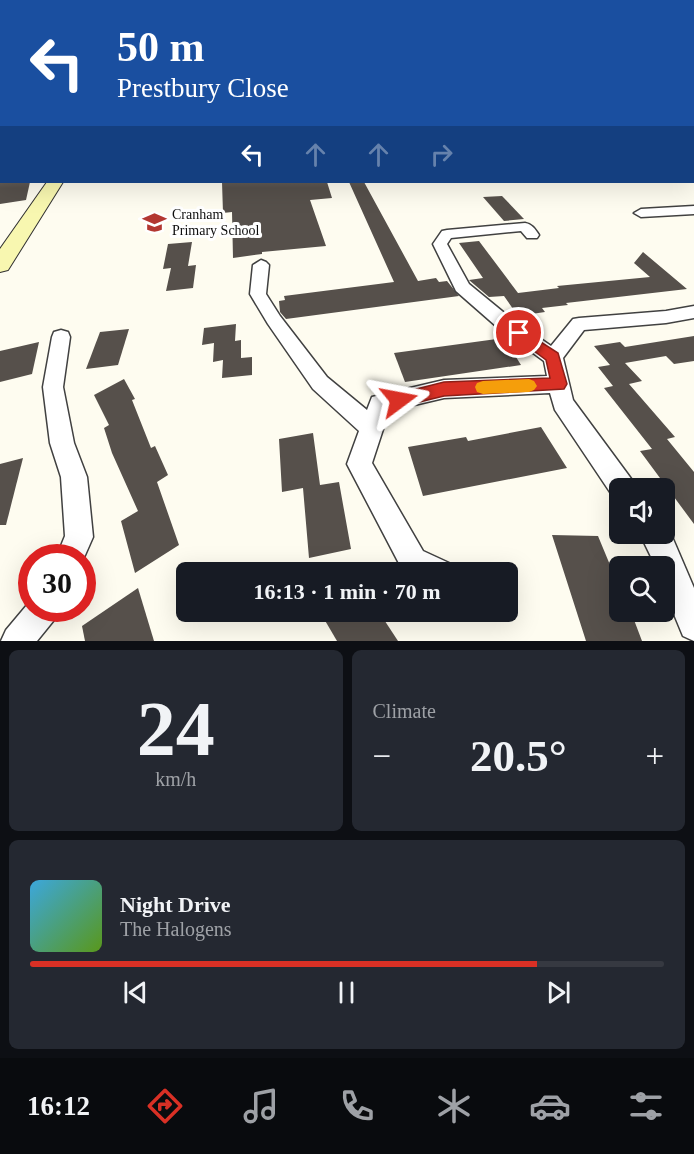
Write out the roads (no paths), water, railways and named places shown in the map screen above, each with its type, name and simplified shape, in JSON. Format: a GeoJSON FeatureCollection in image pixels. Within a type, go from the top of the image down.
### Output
{"type":"FeatureCollection","features":[{"type":"Feature","properties":{"kind":"main road"},"geometry":{"type":"LineString","coordinates":[[0,265],[10,239],[55,183]]}},
{"type":"Feature","properties":{"kind":"street"},"geometry":{"type":"LineString","coordinates":[[641,213],[694,210]]}},
{"type":"Feature","properties":{"kind":"street"},"geometry":{"type":"LineString","coordinates":[[532,235],[525,227],[465,232],[447,234],[440,244],[462,287],[502,321],[553,357],[563,403],[615,478]]}},
{"type":"Feature","properties":{"kind":"street"},"geometry":{"type":"LineString","coordinates":[[261,265],[258,294],[274,320],[320,383],[372,428]]}},
{"type":"Feature","properties":{"kind":"street"},"geometry":{"type":"LineString","coordinates":[[553,357],[579,324],[666,317],[694,312]]}},
{"type":"Feature","properties":{"kind":"street"},"geometry":{"type":"LineString","coordinates":[[61,337],[54,387],[62,443],[74,477],[79,537],[76,544]]}},
{"type":"Feature","properties":{"kind":"street"},"geometry":{"type":"LineString","coordinates":[[415,562],[360,464],[380,404],[444,389],[559,384]]}},
{"type":"Feature","properties":{"kind":"street"},"geometry":{"type":"LineString","coordinates":[[658,544],[694,625]]}},
{"type":"Feature","properties":{"kind":"street"},"geometry":{"type":"LineString","coordinates":[[16,641],[32,622]]}},
{"type":"Feature","properties":{"kind":"place","name":"Cranham Primary School"},"geometry":{"type":"Point","coordinates":[154,222]}}]}
